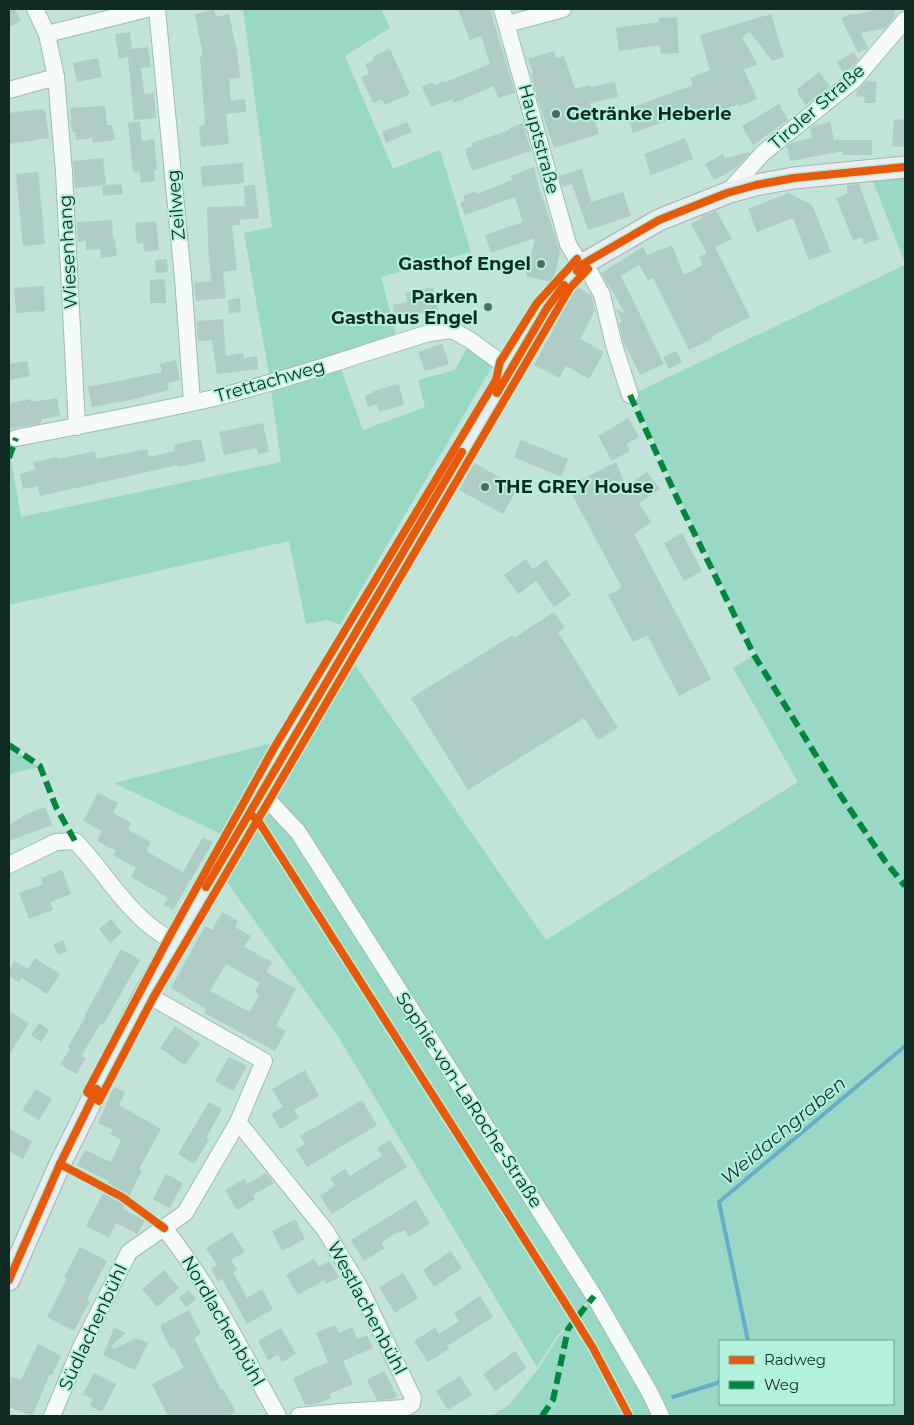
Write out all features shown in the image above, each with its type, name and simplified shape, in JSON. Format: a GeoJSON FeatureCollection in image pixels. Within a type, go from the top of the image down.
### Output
{"type":"FeatureCollection","features":[{"type":"Feature","properties":{"kind":"main road"},"geometry":{"type":"LineString","coordinates":[[9,1280],[60,1164],[144,995],[512,367],[547,308],[563,287],[583,264],[659,220],[727,193],[794,178],[905,167]]}},
{"type":"Feature","properties":{"kind":"street","name":"Wiesenhang"},"geometry":{"type":"LineString","coordinates":[[35,9],[47,34],[56,78],[64,172],[78,427]]}},
{"type":"Feature","properties":{"kind":"street"},"geometry":{"type":"LineString","coordinates":[[47,34],[147,9]]}},
{"type":"Feature","properties":{"kind":"street","name":"Zeilweg"},"geometry":{"type":"LineString","coordinates":[[157,9],[183,278],[192,402]]}},
{"type":"Feature","properties":{"kind":"street"},"geometry":{"type":"LineString","coordinates":[[505,16],[563,9]]}},
{"type":"Feature","properties":{"kind":"street","name":"Hauptstraße"},"geometry":{"type":"LineString","coordinates":[[505,16],[568,244],[577,259],[588,269],[602,295],[614,345],[630,395]]}},
{"type":"Feature","properties":{"kind":"street","name":"Tiroler Straße"},"geometry":{"type":"LineString","coordinates":[[727,193],[763,153],[854,80],[905,20]]}},
{"type":"Feature","properties":{"kind":"street"},"geometry":{"type":"LineString","coordinates":[[9,90],[56,78]]}},
{"type":"Feature","properties":{"kind":"street","name":"Trettachweg"},"geometry":{"type":"LineString","coordinates":[[16,438],[78,427],[278,381],[429,333],[452,330],[470,340],[500,362],[512,367]]}},
{"type":"Feature","properties":{"kind":"street","name":"Sophie-von-LaRoche-Straße"},"geometry":{"type":"LineString","coordinates":[[260,796],[268,801],[298,832],[594,1296],[650,1393],[661,1416]]}},
{"type":"Feature","properties":{"kind":"street"},"geometry":{"type":"LineString","coordinates":[[9,865],[56,842],[75,841],[90,856],[134,912],[174,942]]}},
{"type":"Feature","properties":{"kind":"street","name":"Südlachenbühl"},"geometry":{"type":"LineString","coordinates":[[52,1416],[81,1347],[129,1252],[185,1213],[238,1122],[264,1061],[153,998],[144,995]]}},
{"type":"Feature","properties":{"kind":"street","name":"Westlachenbühl"},"geometry":{"type":"LineString","coordinates":[[238,1122],[325,1230],[364,1294],[413,1398],[412,1404],[406,1408],[299,1416]]}},
{"type":"Feature","properties":{"kind":"street","name":"Nordlachenbühl"},"geometry":{"type":"LineString","coordinates":[[164,1228],[183,1252],[222,1315],[278,1416]]}},
{"type":"Feature","properties":{"kind":"green space"},"geometry":{"type":"Polygon","coordinates":[[[243,9],[381,9],[390,28],[345,56],[393,169],[440,150],[471,252],[381,277],[397,338],[270,379],[244,233],[272,227],[243,9]]]}},
{"type":"Feature","properties":{"kind":"green space"},"geometry":{"type":"Polygon","coordinates":[[[905,172],[905,263],[870,174],[905,172]]]}},
{"type":"Feature","properties":{"kind":"green space"},"geometry":{"type":"Polygon","coordinates":[[[905,265],[905,1416],[667,1416],[273,799],[353,662],[546,940],[798,782],[733,668],[756,654],[679,497],[633,394],[905,265]]]}},
{"type":"Feature","properties":{"kind":"green space"},"geometry":{"type":"Polygon","coordinates":[[[469,345],[496,360],[340,625],[327,620],[306,624],[289,541],[9,605],[9,449],[21,517],[281,462],[271,388],[340,366],[363,430],[425,407],[418,380],[455,370],[469,345]]]}},
{"type":"Feature","properties":{"kind":"green space"},"geometry":{"type":"Polygon","coordinates":[[[273,743],[223,835],[114,783],[273,743]]]}},
{"type":"Feature","properties":{"kind":"green space"},"geometry":{"type":"Polygon","coordinates":[[[9,746],[39,767],[9,774],[9,746]]]}},
{"type":"Feature","properties":{"kind":"green space"},"geometry":{"type":"Polygon","coordinates":[[[268,807],[294,834],[590,1298],[575,1317],[260,820],[268,807]]]}},
{"type":"Feature","properties":{"kind":"green space"},"geometry":{"type":"Polygon","coordinates":[[[258,824],[574,1319],[555,1338],[537,1367],[339,1038],[224,878],[258,824]]]}},
{"type":"Feature","properties":{"kind":"green space"},"geometry":{"type":"Polygon","coordinates":[[[591,1300],[655,1416],[631,1416],[576,1319],[591,1300]]]}},
{"type":"Feature","properties":{"kind":"green space"},"geometry":{"type":"Polygon","coordinates":[[[575,1320],[628,1416],[482,1416],[493,1415],[509,1405],[539,1368],[557,1339],[575,1320]]]}},
{"type":"Feature","properties":{"kind":"building"},"geometry":{"type":"Polygon","coordinates":[[[9,9],[15,9],[21,21],[9,27],[9,9]]]}},
{"type":"Feature","properties":{"kind":"building"},"geometry":{"type":"Polygon","coordinates":[[[458,9],[490,9],[515,93],[498,98],[494,86],[454,103],[452,99],[431,107],[422,87],[433,82],[434,85],[446,82],[490,64],[481,36],[470,40],[458,9]]]}},
{"type":"Feature","properties":{"kind":"building"},"geometry":{"type":"Polygon","coordinates":[[[881,9],[894,9],[895,16],[885,28],[861,33],[868,48],[858,53],[841,18],[851,14],[881,9]]]}},
{"type":"Feature","properties":{"kind":"building"},"geometry":{"type":"Polygon","coordinates":[[[214,10],[216,17],[229,14],[240,78],[229,79],[231,101],[245,99],[246,112],[226,114],[229,144],[201,147],[199,126],[205,125],[200,56],[203,56],[195,14],[214,10]]]}},
{"type":"Feature","properties":{"kind":"building"},"geometry":{"type":"Polygon","coordinates":[[[771,14],[784,57],[772,61],[750,32],[742,37],[758,65],[744,69],[757,99],[739,106],[738,104],[706,117],[702,108],[633,133],[625,110],[693,85],[690,78],[710,70],[700,35],[771,14]]]}},
{"type":"Feature","properties":{"kind":"building"},"geometry":{"type":"Polygon","coordinates":[[[677,17],[679,53],[661,54],[660,45],[619,51],[616,28],[659,22],[659,18],[677,17]]]}},
{"type":"Feature","properties":{"kind":"building"},"geometry":{"type":"Polygon","coordinates":[[[130,32],[132,49],[148,47],[151,67],[141,68],[144,94],[154,93],[156,118],[134,120],[128,57],[119,59],[115,34],[130,32]]]}},
{"type":"Feature","properties":{"kind":"building"},"geometry":{"type":"Polygon","coordinates":[[[390,49],[410,94],[385,105],[382,99],[373,103],[361,77],[369,74],[365,64],[374,60],[373,56],[390,49]]]}},
{"type":"Feature","properties":{"kind":"building"},"geometry":{"type":"Polygon","coordinates":[[[554,51],[556,58],[564,56],[575,89],[615,82],[618,97],[590,103],[599,134],[554,148],[537,98],[531,74],[533,73],[528,59],[554,51]]]}},
{"type":"Feature","properties":{"kind":"building"},"geometry":{"type":"Polygon","coordinates":[[[854,52],[858,60],[851,68],[843,72],[837,62],[854,52]]]}},
{"type":"Feature","properties":{"kind":"building"},"geometry":{"type":"Polygon","coordinates":[[[98,58],[102,77],[77,82],[73,63],[98,58]]]}},
{"type":"Feature","properties":{"kind":"building"},"geometry":{"type":"Polygon","coordinates":[[[819,72],[829,87],[806,105],[798,94],[797,89],[819,72]]]}},
{"type":"Feature","properties":{"kind":"building"},"geometry":{"type":"Polygon","coordinates":[[[866,81],[877,82],[875,103],[864,103],[865,97],[856,96],[857,91],[866,81]]]}},
{"type":"Feature","properties":{"kind":"building"},"geometry":{"type":"Polygon","coordinates":[[[779,104],[788,120],[753,145],[742,126],[779,104]]]}},
{"type":"Feature","properties":{"kind":"building"},"geometry":{"type":"Polygon","coordinates":[[[105,106],[107,125],[112,125],[115,140],[93,143],[92,138],[76,140],[75,132],[72,132],[70,108],[105,106]]]}},
{"type":"Feature","properties":{"kind":"building"},"geometry":{"type":"Polygon","coordinates":[[[45,110],[49,138],[9,144],[9,113],[45,110]]]}},
{"type":"Feature","properties":{"kind":"building"},"geometry":{"type":"Polygon","coordinates":[[[894,119],[905,120],[905,147],[892,146],[894,119]]]}},
{"type":"Feature","properties":{"kind":"building"},"geometry":{"type":"Polygon","coordinates":[[[140,121],[142,141],[154,139],[157,169],[154,170],[155,181],[141,183],[140,171],[133,172],[128,123],[140,121]]]}},
{"type":"Feature","properties":{"kind":"building"},"geometry":{"type":"Polygon","coordinates":[[[407,122],[412,132],[386,143],[382,132],[407,122]]]}},
{"type":"Feature","properties":{"kind":"building"},"geometry":{"type":"Polygon","coordinates":[[[830,122],[834,140],[872,140],[872,155],[843,155],[843,151],[790,161],[787,146],[793,142],[812,138],[810,128],[830,122]]]}},
{"type":"Feature","properties":{"kind":"building"},"geometry":{"type":"Polygon","coordinates":[[[523,123],[531,151],[472,171],[465,149],[473,146],[471,143],[510,130],[509,128],[523,123]]]}},
{"type":"Feature","properties":{"kind":"building"},"geometry":{"type":"Polygon","coordinates":[[[685,138],[693,159],[651,175],[644,154],[685,138]]]}},
{"type":"Feature","properties":{"kind":"building"},"geometry":{"type":"Polygon","coordinates":[[[751,152],[736,168],[714,180],[705,164],[723,154],[725,158],[751,152]]]}},
{"type":"Feature","properties":{"kind":"building"},"geometry":{"type":"Polygon","coordinates":[[[103,158],[106,185],[75,188],[73,161],[103,158]]]}},
{"type":"Feature","properties":{"kind":"building"},"geometry":{"type":"Polygon","coordinates":[[[243,163],[244,183],[202,187],[201,166],[243,163]]]}},
{"type":"Feature","properties":{"kind":"building"},"geometry":{"type":"Polygon","coordinates":[[[534,167],[542,199],[560,252],[554,279],[551,282],[526,276],[535,238],[491,253],[485,235],[523,222],[515,197],[465,215],[460,203],[465,201],[463,196],[475,191],[476,194],[512,180],[511,176],[534,167]]]}},
{"type":"Feature","properties":{"kind":"building"},"geometry":{"type":"Polygon","coordinates":[[[582,169],[591,202],[623,192],[631,216],[588,230],[572,184],[562,187],[559,176],[582,169]]]}},
{"type":"Feature","properties":{"kind":"building"},"geometry":{"type":"Polygon","coordinates":[[[38,172],[45,244],[23,246],[16,174],[38,172]]]}},
{"type":"Feature","properties":{"kind":"building"},"geometry":{"type":"Polygon","coordinates":[[[121,184],[123,194],[103,196],[102,186],[121,184]]]}},
{"type":"Feature","properties":{"kind":"building"},"geometry":{"type":"Polygon","coordinates":[[[859,184],[879,239],[864,244],[862,237],[853,240],[836,198],[847,194],[847,185],[859,184]]]}},
{"type":"Feature","properties":{"kind":"building"},"geometry":{"type":"Polygon","coordinates":[[[255,185],[259,218],[240,220],[240,225],[232,225],[237,270],[223,272],[226,298],[196,301],[194,283],[211,281],[207,207],[245,206],[244,186],[255,185]]]}},
{"type":"Feature","properties":{"kind":"building"},"geometry":{"type":"Polygon","coordinates":[[[789,193],[812,205],[831,252],[809,260],[793,218],[757,232],[748,209],[789,193]]]}},
{"type":"Feature","properties":{"kind":"building"},"geometry":{"type":"Polygon","coordinates":[[[716,211],[732,239],[715,247],[750,317],[689,350],[653,278],[648,280],[639,265],[621,276],[664,364],[640,375],[623,341],[619,323],[622,321],[616,309],[625,313],[601,273],[643,247],[647,255],[672,245],[684,275],[703,265],[699,257],[707,253],[691,224],[702,218],[702,216],[716,211]]]}},
{"type":"Feature","properties":{"kind":"building"},"geometry":{"type":"Polygon","coordinates":[[[112,220],[113,239],[115,239],[117,256],[101,258],[100,249],[86,250],[86,241],[78,242],[77,222],[112,220]]]}},
{"type":"Feature","properties":{"kind":"building"},"geometry":{"type":"Polygon","coordinates":[[[156,221],[159,250],[144,252],[143,243],[137,244],[135,223],[156,221]]]}},
{"type":"Feature","properties":{"kind":"building"},"geometry":{"type":"Polygon","coordinates":[[[167,259],[168,272],[156,273],[155,260],[167,259]]]}},
{"type":"Feature","properties":{"kind":"building"},"geometry":{"type":"Polygon","coordinates":[[[165,279],[166,303],[150,303],[150,280],[165,279]]]}},
{"type":"Feature","properties":{"kind":"building"},"geometry":{"type":"Polygon","coordinates":[[[44,286],[45,311],[16,313],[14,288],[44,286]]]}},
{"type":"Feature","properties":{"kind":"building"},"geometry":{"type":"Polygon","coordinates":[[[433,287],[438,310],[395,318],[393,305],[407,302],[405,293],[433,287]]]}},
{"type":"Feature","properties":{"kind":"building"},"geometry":{"type":"Polygon","coordinates":[[[578,288],[591,295],[595,310],[580,339],[604,352],[589,379],[566,366],[559,378],[534,365],[570,298],[578,288]]]}},
{"type":"Feature","properties":{"kind":"building"},"geometry":{"type":"Polygon","coordinates":[[[240,298],[241,312],[229,313],[228,300],[240,298]]]}},
{"type":"Feature","properties":{"kind":"building"},"geometry":{"type":"Polygon","coordinates":[[[223,319],[226,356],[243,353],[244,358],[257,356],[258,369],[217,374],[212,340],[198,341],[197,321],[223,319]]]}},
{"type":"Feature","properties":{"kind":"building"},"geometry":{"type":"Polygon","coordinates":[[[442,344],[449,364],[425,371],[418,352],[442,344]]]}},
{"type":"Feature","properties":{"kind":"building"},"geometry":{"type":"Polygon","coordinates":[[[676,351],[682,362],[669,369],[663,357],[676,351]]]}},
{"type":"Feature","properties":{"kind":"building"},"geometry":{"type":"Polygon","coordinates":[[[176,360],[180,380],[167,383],[169,390],[92,407],[88,387],[162,372],[160,364],[176,360]]]}},
{"type":"Feature","properties":{"kind":"building"},"geometry":{"type":"Polygon","coordinates":[[[27,361],[30,376],[9,380],[9,364],[27,361]]]}},
{"type":"Feature","properties":{"kind":"building"},"geometry":{"type":"Polygon","coordinates":[[[399,384],[404,405],[379,412],[377,404],[368,407],[365,396],[374,393],[373,391],[399,384]]]}},
{"type":"Feature","properties":{"kind":"building"},"geometry":{"type":"Polygon","coordinates":[[[57,398],[60,416],[41,419],[41,423],[9,429],[9,403],[31,399],[31,402],[57,398]]]}},
{"type":"Feature","properties":{"kind":"building"},"geometry":{"type":"Polygon","coordinates":[[[628,418],[639,437],[626,444],[630,451],[612,461],[598,436],[628,418]]]}},
{"type":"Feature","properties":{"kind":"building"},"geometry":{"type":"Polygon","coordinates":[[[263,423],[269,452],[258,454],[257,448],[224,455],[219,432],[263,423]]]}},
{"type":"Feature","properties":{"kind":"building"},"geometry":{"type":"Polygon","coordinates":[[[201,439],[206,461],[179,467],[178,465],[40,496],[38,486],[23,489],[20,474],[35,470],[33,462],[95,451],[96,459],[147,449],[149,457],[175,451],[174,445],[201,439]]]}},
{"type":"Feature","properties":{"kind":"building"},"geometry":{"type":"Polygon","coordinates":[[[521,440],[568,459],[561,477],[514,457],[521,440]]]}},
{"type":"Feature","properties":{"kind":"building"},"geometry":{"type":"Polygon","coordinates":[[[616,462],[626,486],[647,472],[660,489],[639,504],[651,522],[634,534],[711,679],[679,696],[647,635],[633,642],[608,595],[622,588],[568,487],[616,462]]]}},
{"type":"Feature","properties":{"kind":"building"},"geometry":{"type":"Polygon","coordinates":[[[474,463],[518,487],[503,514],[459,490],[474,463]]]}},
{"type":"Feature","properties":{"kind":"building"},"geometry":{"type":"Polygon","coordinates":[[[682,533],[702,571],[684,581],[664,543],[682,533]]]}},
{"type":"Feature","properties":{"kind":"building"},"geometry":{"type":"Polygon","coordinates":[[[526,559],[533,569],[546,560],[571,595],[554,607],[536,581],[518,594],[504,575],[526,559]]]}},
{"type":"Feature","properties":{"kind":"building"},"geometry":{"type":"Polygon","coordinates":[[[554,612],[565,628],[558,632],[618,728],[598,740],[584,718],[468,790],[411,698],[513,635],[514,638],[554,612]]]}},
{"type":"Feature","properties":{"kind":"building"},"geometry":{"type":"Polygon","coordinates":[[[98,793],[118,803],[113,813],[131,823],[128,830],[151,842],[146,851],[183,872],[203,837],[213,842],[173,910],[164,905],[168,898],[131,877],[136,868],[113,855],[116,851],[97,841],[102,831],[83,821],[98,793]]]}},
{"type":"Feature","properties":{"kind":"building"},"geometry":{"type":"Polygon","coordinates":[[[45,807],[52,825],[9,841],[9,824],[22,818],[22,816],[45,807]]]}},
{"type":"Feature","properties":{"kind":"building"},"geometry":{"type":"Polygon","coordinates":[[[62,870],[71,894],[50,902],[53,910],[29,919],[19,893],[43,884],[41,878],[62,870]]]}},
{"type":"Feature","properties":{"kind":"building"},"geometry":{"type":"Polygon","coordinates":[[[222,912],[238,921],[235,927],[251,936],[244,947],[272,962],[266,972],[296,989],[276,1026],[286,1031],[275,1051],[204,1013],[206,1009],[171,988],[205,926],[212,930],[222,912]],[[226,964],[210,991],[250,1012],[259,995],[255,992],[260,983],[226,964]]]}},
{"type":"Feature","properties":{"kind":"building"},"geometry":{"type":"Polygon","coordinates":[[[111,919],[122,933],[110,943],[99,929],[111,919]]]}},
{"type":"Feature","properties":{"kind":"building"},"geometry":{"type":"Polygon","coordinates":[[[63,940],[67,951],[58,955],[53,944],[63,940]]]}},
{"type":"Feature","properties":{"kind":"building"},"geometry":{"type":"Polygon","coordinates":[[[121,949],[140,960],[103,1025],[101,1023],[81,1056],[86,1058],[76,1074],[60,1064],[70,1049],[68,1047],[121,949]]]}},
{"type":"Feature","properties":{"kind":"building"},"geometry":{"type":"Polygon","coordinates":[[[35,958],[60,974],[47,994],[22,978],[19,982],[9,976],[9,970],[14,961],[28,969],[35,958]]]}},
{"type":"Feature","properties":{"kind":"building"},"geometry":{"type":"Polygon","coordinates":[[[9,1011],[29,1023],[9,1055],[9,1011]]]}},
{"type":"Feature","properties":{"kind":"building"},"geometry":{"type":"Polygon","coordinates":[[[39,1023],[49,1030],[41,1042],[31,1035],[39,1023]]]}},
{"type":"Feature","properties":{"kind":"building"},"geometry":{"type":"Polygon","coordinates":[[[175,1026],[200,1043],[185,1065],[160,1048],[175,1026]]]}},
{"type":"Feature","properties":{"kind":"building"},"geometry":{"type":"Polygon","coordinates":[[[229,1057],[247,1066],[233,1091],[215,1081],[229,1057]]]}},
{"type":"Feature","properties":{"kind":"building"},"geometry":{"type":"Polygon","coordinates":[[[305,1070],[319,1096],[294,1110],[299,1118],[280,1129],[271,1114],[283,1107],[272,1089],[305,1070]]]}},
{"type":"Feature","properties":{"kind":"building"},"geometry":{"type":"Polygon","coordinates":[[[114,1087],[125,1092],[119,1105],[161,1129],[139,1169],[142,1170],[123,1209],[145,1221],[137,1234],[116,1223],[109,1238],[86,1226],[109,1181],[77,1165],[85,1150],[111,1162],[121,1140],[110,1134],[113,1130],[98,1123],[114,1087]]]}},
{"type":"Feature","properties":{"kind":"building"},"geometry":{"type":"Polygon","coordinates":[[[36,1089],[52,1099],[39,1120],[22,1110],[36,1089]]]}},
{"type":"Feature","properties":{"kind":"building"},"geometry":{"type":"Polygon","coordinates":[[[362,1100],[377,1125],[307,1167],[296,1150],[305,1144],[300,1136],[362,1100]]]}},
{"type":"Feature","properties":{"kind":"building"},"geometry":{"type":"Polygon","coordinates":[[[209,1102],[222,1109],[206,1138],[209,1140],[194,1164],[178,1154],[209,1102]]]}},
{"type":"Feature","properties":{"kind":"building"},"geometry":{"type":"Polygon","coordinates":[[[9,1129],[32,1141],[23,1159],[9,1151],[9,1129]]]}},
{"type":"Feature","properties":{"kind":"building"},"geometry":{"type":"Polygon","coordinates":[[[390,1140],[407,1167],[332,1214],[320,1196],[335,1186],[330,1178],[345,1169],[350,1176],[382,1156],[377,1148],[390,1140]]]}},
{"type":"Feature","properties":{"kind":"building"},"geometry":{"type":"Polygon","coordinates":[[[266,1173],[274,1183],[253,1195],[255,1199],[237,1210],[225,1190],[244,1179],[247,1184],[266,1173]]]}},
{"type":"Feature","properties":{"kind":"building"},"geometry":{"type":"Polygon","coordinates":[[[166,1174],[183,1183],[170,1208],[153,1199],[166,1174]]]}},
{"type":"Feature","properties":{"kind":"building"},"geometry":{"type":"Polygon","coordinates":[[[416,1200],[430,1224],[409,1237],[405,1230],[398,1232],[383,1241],[382,1244],[385,1248],[364,1261],[351,1240],[416,1200]]]}},
{"type":"Feature","properties":{"kind":"building"},"geometry":{"type":"Polygon","coordinates":[[[295,1219],[305,1239],[282,1251],[272,1231],[295,1219]]]}},
{"type":"Feature","properties":{"kind":"building"},"geometry":{"type":"Polygon","coordinates":[[[232,1232],[245,1252],[231,1260],[237,1270],[233,1272],[247,1298],[262,1289],[273,1309],[247,1324],[222,1279],[218,1281],[211,1269],[217,1265],[206,1248],[232,1232]]]}},
{"type":"Feature","properties":{"kind":"building"},"geometry":{"type":"Polygon","coordinates":[[[80,1247],[107,1261],[87,1299],[90,1301],[74,1331],[47,1317],[67,1279],[64,1277],[80,1247]]]}},
{"type":"Feature","properties":{"kind":"building"},"geometry":{"type":"Polygon","coordinates":[[[451,1251],[462,1268],[434,1287],[423,1270],[451,1251]]]}},
{"type":"Feature","properties":{"kind":"building"},"geometry":{"type":"Polygon","coordinates":[[[314,1259],[319,1267],[329,1261],[339,1277],[326,1284],[324,1280],[298,1295],[286,1275],[314,1259]]]}},
{"type":"Feature","properties":{"kind":"building"},"geometry":{"type":"Polygon","coordinates":[[[164,1270],[179,1288],[157,1307],[142,1289],[164,1270]]]}},
{"type":"Feature","properties":{"kind":"building"},"geometry":{"type":"Polygon","coordinates":[[[403,1273],[418,1298],[395,1313],[379,1287],[403,1273]]]}},
{"type":"Feature","properties":{"kind":"building"},"geometry":{"type":"Polygon","coordinates":[[[189,1290],[196,1299],[186,1307],[179,1298],[189,1290]]]}},
{"type":"Feature","properties":{"kind":"building"},"geometry":{"type":"Polygon","coordinates":[[[480,1296],[493,1317],[447,1346],[449,1349],[428,1362],[414,1341],[435,1328],[439,1334],[459,1321],[454,1313],[480,1296]]]}},
{"type":"Feature","properties":{"kind":"building"},"geometry":{"type":"Polygon","coordinates":[[[189,1310],[201,1334],[194,1338],[221,1390],[223,1389],[236,1412],[227,1416],[168,1416],[152,1384],[184,1368],[174,1348],[171,1349],[161,1329],[161,1325],[189,1310]]]}},
{"type":"Feature","properties":{"kind":"building"},"geometry":{"type":"Polygon","coordinates":[[[335,1325],[339,1333],[352,1327],[357,1339],[367,1335],[373,1348],[343,1361],[353,1384],[329,1394],[331,1398],[317,1404],[305,1405],[293,1378],[328,1362],[316,1333],[335,1325]]]}},
{"type":"Feature","properties":{"kind":"building"},"geometry":{"type":"Polygon","coordinates":[[[114,1328],[126,1333],[111,1346],[114,1349],[136,1338],[148,1343],[135,1370],[103,1355],[114,1328]]]}},
{"type":"Feature","properties":{"kind":"building"},"geometry":{"type":"Polygon","coordinates":[[[281,1328],[296,1354],[282,1362],[278,1355],[268,1360],[258,1341],[281,1328]]]}},
{"type":"Feature","properties":{"kind":"building"},"geometry":{"type":"Polygon","coordinates":[[[38,1344],[61,1356],[52,1375],[50,1374],[32,1416],[9,1407],[9,1387],[12,1377],[21,1380],[38,1344]]]}},
{"type":"Feature","properties":{"kind":"building"},"geometry":{"type":"Polygon","coordinates":[[[515,1351],[527,1368],[495,1391],[483,1374],[515,1351]]]}},
{"type":"Feature","properties":{"kind":"building"},"geometry":{"type":"Polygon","coordinates":[[[384,1371],[397,1396],[392,1399],[377,1400],[367,1380],[384,1371]]]}},
{"type":"Feature","properties":{"kind":"building"},"geometry":{"type":"Polygon","coordinates":[[[94,1373],[116,1384],[102,1412],[90,1406],[93,1399],[83,1394],[94,1373]]]}},
{"type":"Feature","properties":{"kind":"building"},"geometry":{"type":"Polygon","coordinates":[[[460,1376],[472,1395],[448,1410],[436,1391],[460,1376]]]}},
{"type":"Feature","properties":{"kind":"waterway","name":"Weidachgraben"},"geometry":{"type":"LineString","coordinates":[[748,1340],[719,1202],[905,1046]]}},
{"type":"Feature","properties":{"kind":"waterway","name":"Weidachgraben"},"geometry":{"type":"LineString","coordinates":[[673,1397],[719,1382]]}},
{"type":"Feature","properties":{"kind":"marked path"},"geometry":{"type":"LineString","coordinates":[[630,395],[677,498],[754,655],[843,799],[885,861],[905,886]]}},
{"type":"Feature","properties":{"kind":"marked path"},"geometry":{"type":"LineString","coordinates":[[9,458],[16,438]]}},
{"type":"Feature","properties":{"kind":"marked path"},"geometry":{"type":"LineString","coordinates":[[9,745],[40,766],[56,807],[75,841]]}},
{"type":"Feature","properties":{"kind":"marked path"},"geometry":{"type":"LineString","coordinates":[[542,1416],[553,1400],[568,1329],[594,1296]]}},
{"type":"Feature","properties":{"kind":"cycle path"},"geometry":{"type":"LineString","coordinates":[[577,271],[583,264],[659,220],[727,193],[794,178],[905,167]]}},
{"type":"Feature","properties":{"kind":"cycle path"},"geometry":{"type":"LineString","coordinates":[[577,259],[537,303],[500,362],[496,380],[274,748],[168,939],[87,1092],[99,1101],[153,998],[570,288],[588,269]]}},
{"type":"Feature","properties":{"kind":"cycle path"},"geometry":{"type":"LineString","coordinates":[[497,393],[547,308],[564,285]]}},
{"type":"Feature","properties":{"kind":"cycle path"},"geometry":{"type":"LineString","coordinates":[[206,887],[462,452]]}},
{"type":"Feature","properties":{"kind":"cycle path"},"geometry":{"type":"LineString","coordinates":[[252,816],[257,819],[565,1303],[593,1348],[629,1416]]}},
{"type":"Feature","properties":{"kind":"cycle path"},"geometry":{"type":"LineString","coordinates":[[9,1280],[60,1164],[97,1089]]}},
{"type":"Feature","properties":{"kind":"cycle path"},"geometry":{"type":"LineString","coordinates":[[60,1164],[122,1197],[164,1228]]}},
{"type":"Feature","properties":{"kind":"place","name":"Getränke Heberle"},"geometry":{"type":"Point","coordinates":[556,114]}},
{"type":"Feature","properties":{"kind":"place","name":"Gasthof Engel"},"geometry":{"type":"Point","coordinates":[541,264]}},
{"type":"Feature","properties":{"kind":"place","name":"Parken Gasthaus Engel"},"geometry":{"type":"Point","coordinates":[488,307]}},
{"type":"Feature","properties":{"kind":"place","name":"THE GREY House"},"geometry":{"type":"Point","coordinates":[485,487]}}]}
